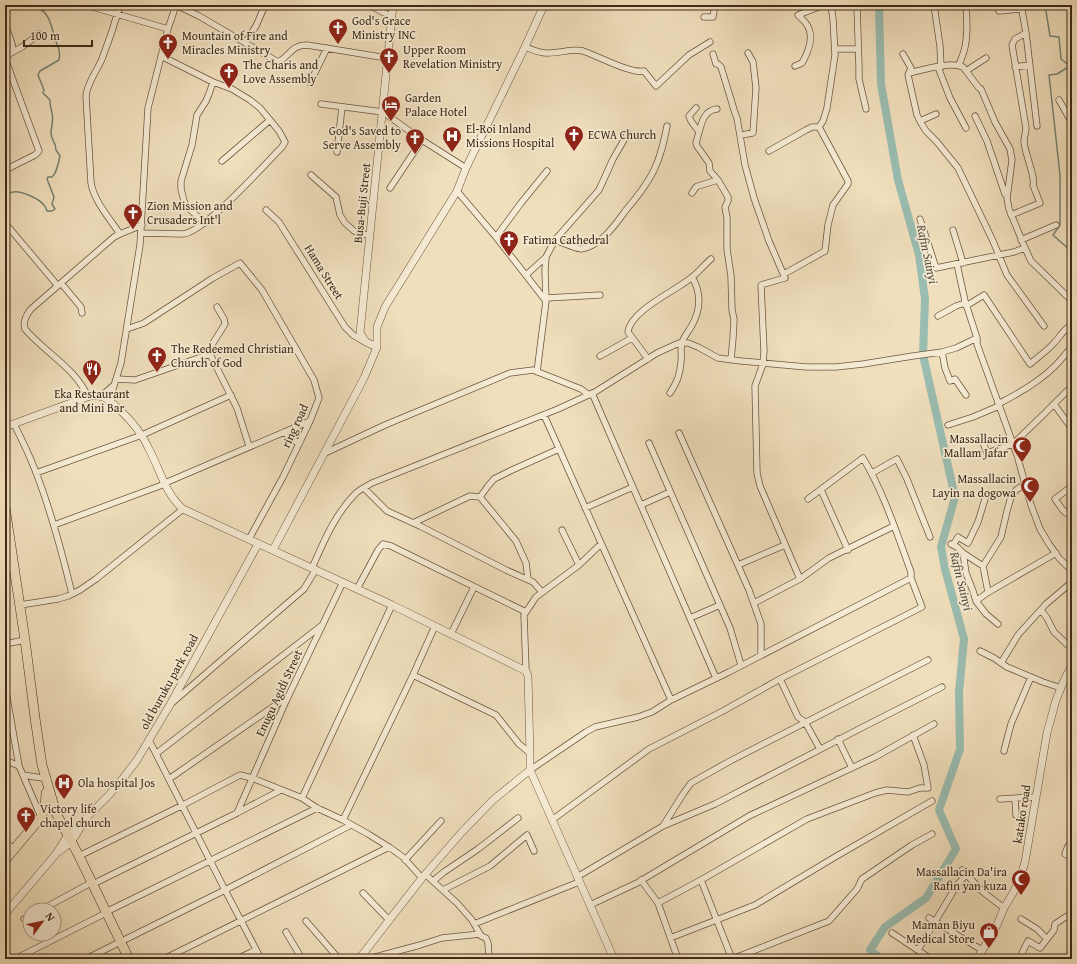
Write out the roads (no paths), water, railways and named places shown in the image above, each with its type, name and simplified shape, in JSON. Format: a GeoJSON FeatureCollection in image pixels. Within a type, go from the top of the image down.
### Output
{"type":"FeatureCollection","features":[{"type":"Feature","properties":{"kind":"main road"},"geometry":{"type":"LineString","coordinates":[[5,507],[42,765],[56,813],[68,841],[118,943],[123,959]]}},
{"type":"Feature","properties":{"kind":"main road"},"geometry":{"type":"LineString","coordinates":[[5,538],[12,549]]}},
{"type":"Feature","properties":{"kind":"main road"},"geometry":{"type":"LineString","coordinates":[[42,765],[42,778],[53,817],[79,856],[90,885]]}},
{"type":"Feature","properties":{"kind":"main road"},"geometry":{"type":"LineString","coordinates":[[5,860],[41,817],[45,804],[46,793]]}},
{"type":"Feature","properties":{"kind":"main road"},"geometry":{"type":"LineString","coordinates":[[41,817],[48,814],[52,815],[53,817]]}},
{"type":"Feature","properties":{"kind":"main road"},"geometry":{"type":"LineString","coordinates":[[118,943],[129,959]]}},
{"type":"Feature","properties":{"kind":"street"},"geometry":{"type":"LineString","coordinates":[[86,5],[168,30]]}},
{"type":"Feature","properties":{"kind":"street"},"geometry":{"type":"LineString","coordinates":[[120,5],[109,40],[89,85],[86,96],[92,190],[120,234]]}},
{"type":"Feature","properties":{"kind":"street"},"geometry":{"type":"LineString","coordinates":[[111,402],[112,392],[121,363],[128,329],[141,233],[148,108],[176,5],[199,16],[278,62],[294,48],[301,45],[388,58]]}},
{"type":"Feature","properties":{"kind":"street"},"geometry":{"type":"LineString","coordinates":[[245,43],[256,26],[264,5]]}},
{"type":"Feature","properties":{"kind":"street"},"geometry":{"type":"LineString","coordinates":[[369,5],[392,17]]}},
{"type":"Feature","properties":{"kind":"street","name":"Busa-Buji Street"},"geometry":{"type":"LineString","coordinates":[[366,342],[360,332],[393,5]]}},
{"type":"Feature","properties":{"kind":"street"},"geometry":{"type":"LineString","coordinates":[[273,550],[364,378],[376,348],[377,327],[385,307],[457,192],[466,168],[544,5]]}},
{"type":"Feature","properties":{"kind":"street"},"geometry":{"type":"LineString","coordinates":[[704,16],[713,17],[715,5]]}},
{"type":"Feature","properties":{"kind":"street"},"geometry":{"type":"LineString","coordinates":[[794,66],[802,63],[808,52],[810,43],[809,29],[806,22],[798,15],[824,5]]}},
{"type":"Feature","properties":{"kind":"street"},"geometry":{"type":"LineString","coordinates":[[769,151],[806,130],[819,127],[823,121],[827,108],[835,55],[834,19],[831,5]]}},
{"type":"Feature","properties":{"kind":"street"},"geometry":{"type":"LineString","coordinates":[[857,5],[859,79],[866,110]]}},
{"type":"Feature","properties":{"kind":"street"},"geometry":{"type":"LineString","coordinates":[[934,5],[940,46],[939,67],[950,98],[966,128]]}},
{"type":"Feature","properties":{"kind":"street"},"geometry":{"type":"LineString","coordinates":[[959,65],[967,40],[966,5]]}},
{"type":"Feature","properties":{"kind":"street"},"geometry":{"type":"LineString","coordinates":[[1000,5],[999,11],[1022,7],[1036,126]]}},
{"type":"Feature","properties":{"kind":"street"},"geometry":{"type":"LineString","coordinates":[[5,23],[13,49],[6,61],[40,151],[5,170]]}},
{"type":"Feature","properties":{"kind":"street"},"geometry":{"type":"LineString","coordinates":[[1011,215],[1040,203],[1033,185],[1034,182],[1028,163],[1024,141],[1026,128],[1012,45],[1015,39],[1026,33]]}},
{"type":"Feature","properties":{"kind":"street"},"geometry":{"type":"LineString","coordinates":[[10,53],[22,47],[39,34]]}},
{"type":"Feature","properties":{"kind":"street"},"geometry":{"type":"LineString","coordinates":[[525,47],[545,53],[580,50],[629,69],[640,72],[644,71],[656,86],[689,55],[710,42]]}},
{"type":"Feature","properties":{"kind":"street"},"geometry":{"type":"LineString","coordinates":[[310,83],[327,48]]}},
{"type":"Feature","properties":{"kind":"street"},"geometry":{"type":"LineString","coordinates":[[835,49],[858,49]]}},
{"type":"Feature","properties":{"kind":"street"},"geometry":{"type":"LineString","coordinates":[[740,135],[753,133],[756,88],[753,62],[748,53]]}},
{"type":"Feature","properties":{"kind":"street"},"geometry":{"type":"LineString","coordinates":[[713,54],[716,64],[721,67],[737,118],[745,165],[754,198],[769,241],[785,278],[761,285],[764,351],[756,386],[758,473],[760,486],[800,579]]}},
{"type":"Feature","properties":{"kind":"street"},"geometry":{"type":"LineString","coordinates":[[903,54],[911,68],[908,75],[920,121],[926,131],[958,168],[1000,255],[1007,275],[1044,326]]}},
{"type":"Feature","properties":{"kind":"street"},"geometry":{"type":"LineString","coordinates":[[141,233],[187,234],[195,230],[226,204],[282,147],[285,142],[284,138],[260,108],[250,100],[232,89],[212,82],[161,56]]}},
{"type":"Feature","properties":{"kind":"street"},"geometry":{"type":"LineString","coordinates":[[966,71],[986,58]]}},
{"type":"Feature","properties":{"kind":"street"},"geometry":{"type":"LineString","coordinates":[[909,73],[950,65],[959,65],[963,67],[981,89],[994,122],[1010,149],[1012,160],[1007,198]]}},
{"type":"Feature","properties":{"kind":"street"},"geometry":{"type":"LineString","coordinates":[[1015,67],[1029,65]]}},
{"type":"Feature","properties":{"kind":"street"},"geometry":{"type":"LineString","coordinates":[[205,223],[187,207],[181,189],[181,181],[192,145],[195,119],[206,101],[212,82]]}},
{"type":"Feature","properties":{"kind":"street"},"geometry":{"type":"LineString","coordinates":[[1059,100],[1072,123]]}},
{"type":"Feature","properties":{"kind":"street"},"geometry":{"type":"LineString","coordinates":[[321,104],[383,112],[422,140],[466,168]]}},
{"type":"Feature","properties":{"kind":"street"},"geometry":{"type":"LineString","coordinates":[[337,152],[342,107]]}},
{"type":"Feature","properties":{"kind":"street"},"geometry":{"type":"LineString","coordinates":[[696,108],[689,116],[699,132]]}},
{"type":"Feature","properties":{"kind":"street"},"geometry":{"type":"LineString","coordinates":[[717,109],[712,109],[708,112],[701,124],[696,143],[709,163],[710,171],[718,180],[728,197],[725,207],[727,218],[727,249],[734,319],[734,338],[731,360]]}},
{"type":"Feature","properties":{"kind":"street"},"geometry":{"type":"LineString","coordinates":[[920,121],[936,114]]}},
{"type":"Feature","properties":{"kind":"street"},"geometry":{"type":"LineString","coordinates":[[975,116],[983,130],[1007,198],[1011,215],[1031,261],[1072,301]]}},
{"type":"Feature","properties":{"kind":"street"},"geometry":{"type":"LineString","coordinates":[[222,161],[270,120]]}},
{"type":"Feature","properties":{"kind":"street"},"geometry":{"type":"LineString","coordinates":[[555,240],[577,249],[581,249],[600,240],[609,232],[646,185],[661,152],[667,126]]}},
{"type":"Feature","properties":{"kind":"street"},"geometry":{"type":"LineString","coordinates":[[784,274],[825,251],[828,225],[834,205],[848,184],[848,181],[819,127]]}},
{"type":"Feature","properties":{"kind":"street"},"geometry":{"type":"LineString","coordinates":[[526,275],[546,257],[555,240],[599,190],[628,133]]}},
{"type":"Feature","properties":{"kind":"street"},"geometry":{"type":"LineString","coordinates":[[390,188],[422,140]]}},
{"type":"Feature","properties":{"kind":"street"},"geometry":{"type":"LineString","coordinates":[[496,236],[547,171]]}},
{"type":"Feature","properties":{"kind":"street"},"geometry":{"type":"LineString","coordinates":[[311,175],[336,197],[340,215],[345,223],[354,231],[370,236]]}},
{"type":"Feature","properties":{"kind":"street"},"geometry":{"type":"LineString","coordinates":[[692,192],[696,187],[718,180]]}},
{"type":"Feature","properties":{"kind":"street"},"geometry":{"type":"LineString","coordinates":[[457,192],[496,236],[546,300]]}},
{"type":"Feature","properties":{"kind":"street","name":"Hama Street"},"geometry":{"type":"LineString","coordinates":[[266,210],[279,222],[345,327],[352,335],[366,342]]}},
{"type":"Feature","properties":{"kind":"street"},"geometry":{"type":"LineString","coordinates":[[920,219],[936,268],[1014,252],[1025,248]]}},
{"type":"Feature","properties":{"kind":"street"},"geometry":{"type":"LineString","coordinates":[[5,223],[81,307],[82,312]]}},
{"type":"Feature","properties":{"kind":"street"},"geometry":{"type":"LineString","coordinates":[[88,397],[81,383],[72,372],[28,332],[24,326],[24,320],[31,308],[114,237],[142,225]]}},
{"type":"Feature","properties":{"kind":"street"},"geometry":{"type":"LineString","coordinates":[[1021,240],[1056,225]]}},
{"type":"Feature","properties":{"kind":"street"},"geometry":{"type":"LineString","coordinates":[[953,230],[960,263],[965,304],[977,338],[977,344],[1013,444],[1040,529],[1056,553],[1072,571]]}},
{"type":"Feature","properties":{"kind":"street"},"geometry":{"type":"LineString","coordinates":[[537,372],[546,300],[546,257]]}},
{"type":"Feature","properties":{"kind":"street"},"geometry":{"type":"LineString","coordinates":[[648,359],[628,332],[631,322],[643,310],[692,277],[711,259]]}},
{"type":"Feature","properties":{"kind":"street","name":"ring road"},"geometry":{"type":"LineString","coordinates":[[128,329],[144,322],[213,278],[240,263],[262,290],[314,380],[319,398],[283,477],[249,539]]}},
{"type":"Feature","properties":{"kind":"street"},"geometry":{"type":"LineString","coordinates":[[670,393],[678,381],[682,361],[682,343],[695,320],[698,310],[699,302],[697,286],[692,277]]}},
{"type":"Feature","properties":{"kind":"street"},"geometry":{"type":"LineString","coordinates":[[546,300],[600,295]]}},
{"type":"Feature","properties":{"kind":"street"},"geometry":{"type":"LineString","coordinates":[[938,316],[956,306],[965,304],[984,295],[1030,364],[1055,342],[1066,328],[1072,324]]}},
{"type":"Feature","properties":{"kind":"street"},"geometry":{"type":"LineString","coordinates":[[217,307],[224,319],[225,324],[213,342],[210,354],[238,408],[250,446]]}},
{"type":"Feature","properties":{"kind":"street"},"geometry":{"type":"LineString","coordinates":[[600,356],[632,338]]}},
{"type":"Feature","properties":{"kind":"street"},"geometry":{"type":"LineString","coordinates":[[171,703],[304,589],[329,530],[342,509],[357,492],[372,483],[544,415],[591,394],[657,353],[672,346],[679,343],[688,343],[718,358],[762,364],[836,367],[940,352],[956,348],[977,338]]}},
{"type":"Feature","properties":{"kind":"street"},"geometry":{"type":"LineString","coordinates":[[366,342],[376,348]]}},
{"type":"Feature","properties":{"kind":"street"},"geometry":{"type":"LineString","coordinates":[[948,425],[973,417],[1014,396],[1045,375],[1072,347]]}},
{"type":"Feature","properties":{"kind":"street"},"geometry":{"type":"LineString","coordinates":[[940,352],[950,381],[955,379],[966,395]]}},
{"type":"Feature","properties":{"kind":"street"},"geometry":{"type":"LineString","coordinates":[[100,396],[116,381],[135,380],[210,354]]}},
{"type":"Feature","properties":{"kind":"street"},"geometry":{"type":"LineString","coordinates":[[325,453],[385,425],[510,373],[533,370],[591,394],[716,678]]}},
{"type":"Feature","properties":{"kind":"street"},"geometry":{"type":"LineString","coordinates":[[981,437],[987,453],[1013,444],[1072,386]]}},
{"type":"Feature","properties":{"kind":"street"},"geometry":{"type":"LineString","coordinates":[[36,473],[142,435],[231,395]]}},
{"type":"Feature","properties":{"kind":"street"},"geometry":{"type":"LineString","coordinates":[[5,427],[88,397],[105,397],[142,435],[165,483],[174,499],[183,509],[392,605],[526,672]]}},
{"type":"Feature","properties":{"kind":"street"},"geometry":{"type":"LineString","coordinates":[[1054,404],[1072,429]]}},
{"type":"Feature","properties":{"kind":"street"},"geometry":{"type":"LineString","coordinates":[[544,415],[671,700]]}},
{"type":"Feature","properties":{"kind":"street"},"geometry":{"type":"LineString","coordinates":[[54,525],[165,483],[310,420]]}},
{"type":"Feature","properties":{"kind":"street"},"geometry":{"type":"LineString","coordinates":[[14,424],[31,460],[54,525],[72,594]]}},
{"type":"Feature","properties":{"kind":"street"},"geometry":{"type":"LineString","coordinates":[[284,432],[299,444]]}},
{"type":"Feature","properties":{"kind":"street"},"geometry":{"type":"LineString","coordinates":[[680,433],[754,603],[761,624],[761,655]]}},
{"type":"Feature","properties":{"kind":"street"},"geometry":{"type":"LineString","coordinates":[[649,443],[730,628],[741,665]]}},
{"type":"Feature","properties":{"kind":"street"},"geometry":{"type":"LineString","coordinates":[[480,497],[494,479],[559,449]]}},
{"type":"Feature","properties":{"kind":"street"},"geometry":{"type":"LineString","coordinates":[[552,820],[649,749],[723,711],[780,679],[922,607],[911,578],[911,572],[883,497],[863,458],[808,499]]}},
{"type":"Feature","properties":{"kind":"street"},"geometry":{"type":"LineString","coordinates":[[872,473],[897,459],[907,479],[930,537]]}},
{"type":"Feature","properties":{"kind":"street"},"geometry":{"type":"LineString","coordinates":[[988,592],[984,566],[1001,537],[1011,498],[1016,490],[1025,484]]}},
{"type":"Feature","properties":{"kind":"street"},"geometry":{"type":"LineString","coordinates":[[1066,513],[1054,499],[1072,486]]}},
{"type":"Feature","properties":{"kind":"street"},"geometry":{"type":"LineString","coordinates":[[585,508],[633,487]]}},
{"type":"Feature","properties":{"kind":"street"},"geometry":{"type":"LineString","coordinates":[[364,488],[387,511],[506,570],[528,579],[533,582],[542,592]]}},
{"type":"Feature","properties":{"kind":"street"},"geometry":{"type":"LineString","coordinates":[[821,490],[848,550]]}},
{"type":"Feature","properties":{"kind":"street"},"geometry":{"type":"LineString","coordinates":[[641,505],[670,492]]}},
{"type":"Feature","properties":{"kind":"street"},"geometry":{"type":"LineString","coordinates":[[413,523],[470,496],[480,497],[516,541],[526,564],[528,579]]}},
{"type":"Feature","properties":{"kind":"street"},"geometry":{"type":"LineString","coordinates":[[984,566],[952,544],[958,538],[968,543],[978,522],[985,499]]}},
{"type":"Feature","properties":{"kind":"street"},"geometry":{"type":"LineString","coordinates":[[20,605],[58,599],[72,594],[96,579],[183,509]]}},
{"type":"Feature","properties":{"kind":"street"},"geometry":{"type":"LineString","coordinates":[[754,603],[800,579],[829,558],[848,550],[894,526]]}},
{"type":"Feature","properties":{"kind":"street"},"geometry":{"type":"LineString","coordinates":[[562,530],[579,565]]}},
{"type":"Feature","properties":{"kind":"street","name":"old buruku park road"},"geometry":{"type":"LineString","coordinates":[[5,914],[137,760],[171,703],[258,544]]}},
{"type":"Feature","properties":{"kind":"street"},"geometry":{"type":"LineString","coordinates":[[357,589],[378,550],[384,544],[391,546],[526,612]]}},
{"type":"Feature","properties":{"kind":"street"},"geometry":{"type":"LineString","coordinates":[[601,544],[579,565],[536,597],[524,615],[526,672],[528,676],[530,770],[614,959]]}},
{"type":"Feature","properties":{"kind":"street"},"geometry":{"type":"LineString","coordinates":[[738,565],[785,545]]}},
{"type":"Feature","properties":{"kind":"street"},"geometry":{"type":"LineString","coordinates":[[963,553],[966,573],[976,601],[986,614],[998,624]]}},
{"type":"Feature","properties":{"kind":"street"},"geometry":{"type":"LineString","coordinates":[[976,601],[988,592],[1056,553]]}},
{"type":"Feature","properties":{"kind":"street"},"geometry":{"type":"LineString","coordinates":[[359,959],[423,876],[479,814],[493,800],[530,770],[595,727],[638,717],[652,712],[671,700],[911,578]]}},
{"type":"Feature","properties":{"kind":"street","name":"Enugu Agidi Street"},"geometry":{"type":"LineString","coordinates":[[237,813],[286,701],[343,582]]}},
{"type":"Feature","properties":{"kind":"street"},"geometry":{"type":"LineString","coordinates":[[1001,663],[1018,636],[1041,610],[1072,582]]}},
{"type":"Feature","properties":{"kind":"street"},"geometry":{"type":"LineString","coordinates":[[451,634],[474,587]]}},
{"type":"Feature","properties":{"kind":"street"},"geometry":{"type":"LineString","coordinates":[[302,798],[392,605]]}},
{"type":"Feature","properties":{"kind":"street"},"geometry":{"type":"LineString","coordinates":[[690,618],[720,605]]}},
{"type":"Feature","properties":{"kind":"street"},"geometry":{"type":"LineString","coordinates":[[1041,610],[1054,632],[1072,649]]}},
{"type":"Feature","properties":{"kind":"street"},"geometry":{"type":"LineString","coordinates":[[157,753],[323,624]]}},
{"type":"Feature","properties":{"kind":"street"},"geometry":{"type":"LineString","coordinates":[[343,820],[413,676],[435,626]]}},
{"type":"Feature","properties":{"kind":"street"},"geometry":{"type":"LineString","coordinates":[[5,644],[25,640]]}},
{"type":"Feature","properties":{"kind":"street"},"geometry":{"type":"LineString","coordinates":[[980,651],[1007,667],[1061,688]]}},
{"type":"Feature","properties":{"kind":"street"},"geometry":{"type":"LineString","coordinates":[[663,826],[691,783],[805,722],[928,660]]}},
{"type":"Feature","properties":{"kind":"street","name":"katako road"},"geometry":{"type":"LineString","coordinates":[[977,959],[1016,888],[1026,862],[1047,733],[1056,700],[1072,666]]}},
{"type":"Feature","properties":{"kind":"street"},"geometry":{"type":"LineString","coordinates":[[413,676],[496,715],[519,744],[530,754]]}},
{"type":"Feature","properties":{"kind":"street"},"geometry":{"type":"LineString","coordinates":[[1004,751],[1011,724],[1031,677]]}},
{"type":"Feature","properties":{"kind":"street"},"geometry":{"type":"LineString","coordinates":[[780,679],[798,717],[805,722],[820,749]]}},
{"type":"Feature","properties":{"kind":"street"},"geometry":{"type":"LineString","coordinates":[[5,686],[19,766],[41,817]]}},
{"type":"Feature","properties":{"kind":"street"},"geometry":{"type":"LineString","coordinates":[[474,924],[578,879],[663,826],[715,804],[942,687]]}},
{"type":"Feature","properties":{"kind":"street"},"geometry":{"type":"LineString","coordinates":[[169,779],[280,702],[286,701]]}},
{"type":"Feature","properties":{"kind":"street"},"geometry":{"type":"LineString","coordinates":[[590,905],[641,880],[749,816],[875,757],[934,724]]}},
{"type":"Feature","properties":{"kind":"street"},"geometry":{"type":"LineString","coordinates":[[658,903],[807,820],[874,793],[887,790],[908,792],[920,788],[928,788],[924,765],[913,735]]}},
{"type":"Feature","properties":{"kind":"street"},"geometry":{"type":"LineString","coordinates":[[149,740],[157,753],[210,862],[261,959]]}},
{"type":"Feature","properties":{"kind":"street"},"geometry":{"type":"LineString","coordinates":[[838,740],[852,768]]}},
{"type":"Feature","properties":{"kind":"street"},"geometry":{"type":"LineString","coordinates":[[5,760],[19,766]]}},
{"type":"Feature","properties":{"kind":"street"},"geometry":{"type":"LineString","coordinates":[[23,775],[42,778]]}},
{"type":"Feature","properties":{"kind":"street"},"geometry":{"type":"LineString","coordinates":[[79,856],[240,775],[252,778],[302,798],[317,808],[368,834],[406,860],[423,876],[433,881],[457,903],[480,934],[486,938],[490,959]]}},
{"type":"Feature","properties":{"kind":"street"},"geometry":{"type":"LineString","coordinates":[[56,902],[281,790]]}},
{"type":"Feature","properties":{"kind":"street"},"geometry":{"type":"LineString","coordinates":[[1000,799],[1036,797]]}},
{"type":"Feature","properties":{"kind":"street"},"geometry":{"type":"LineString","coordinates":[[1015,799],[1016,815]]}},
{"type":"Feature","properties":{"kind":"street"},"geometry":{"type":"LineString","coordinates":[[670,938],[755,905],[835,857],[932,802]]}},
{"type":"Feature","properties":{"kind":"street"},"geometry":{"type":"LineString","coordinates":[[15,959],[317,808]]}},
{"type":"Feature","properties":{"kind":"street"},"geometry":{"type":"LineString","coordinates":[[433,881],[518,818]]}},
{"type":"Feature","properties":{"kind":"street"},"geometry":{"type":"LineString","coordinates":[[406,860],[441,821]]}},
{"type":"Feature","properties":{"kind":"street"},"geometry":{"type":"LineString","coordinates":[[86,959],[351,825]]}},
{"type":"Feature","properties":{"kind":"street"},"geometry":{"type":"LineString","coordinates":[[701,880],[732,959],[829,921],[857,889],[862,879],[912,845],[932,834]]}},
{"type":"Feature","properties":{"kind":"street"},"geometry":{"type":"LineString","coordinates":[[443,890],[490,866],[527,835],[534,851]]}},
{"type":"Feature","properties":{"kind":"street"},"geometry":{"type":"LineString","coordinates":[[5,842],[14,849]]}},
{"type":"Feature","properties":{"kind":"street"},"geometry":{"type":"LineString","coordinates":[[1068,846],[1065,854],[1072,858]]}},
{"type":"Feature","properties":{"kind":"street"},"geometry":{"type":"LineString","coordinates":[[164,959],[388,847]]}},
{"type":"Feature","properties":{"kind":"street"},"geometry":{"type":"LineString","coordinates":[[962,870],[983,892],[1004,908]]}},
{"type":"Feature","properties":{"kind":"street"},"geometry":{"type":"LineString","coordinates":[[918,950],[950,894],[966,875]]}},
{"type":"Feature","properties":{"kind":"street"},"geometry":{"type":"LineString","coordinates":[[641,880],[658,903],[678,959]]}},
{"type":"Feature","properties":{"kind":"street"},"geometry":{"type":"LineString","coordinates":[[363,893],[389,920]]}},
{"type":"Feature","properties":{"kind":"street"},"geometry":{"type":"LineString","coordinates":[[1023,959],[1022,953],[1028,941],[1040,948],[1054,930],[1055,924],[1072,914]]}},
{"type":"Feature","properties":{"kind":"street"},"geometry":{"type":"LineString","coordinates":[[929,918],[982,950]]}},
{"type":"Feature","properties":{"kind":"street"},"geometry":{"type":"LineString","coordinates":[[1021,919],[1037,929],[1046,939]]}},
{"type":"Feature","properties":{"kind":"street"},"geometry":{"type":"LineString","coordinates":[[306,921],[339,959]]}},
{"type":"Feature","properties":{"kind":"street"},"geometry":{"type":"LineString","coordinates":[[286,932],[302,959]]}},
{"type":"Feature","properties":{"kind":"street"},"geometry":{"type":"LineString","coordinates":[[892,933],[931,959]]}},
{"type":"Feature","properties":{"kind":"street"},"geometry":{"type":"LineString","coordinates":[[368,959],[442,938],[480,934]]}},
{"type":"Feature","properties":{"kind":"street"},"geometry":{"type":"LineString","coordinates":[[237,959],[256,950]]}},
{"type":"Feature","properties":{"kind":"waterway"},"geometry":{"type":"LineString","coordinates":[[5,196],[12,192],[21,192],[38,200],[45,206],[47,211],[52,211],[55,209],[52,204],[54,197],[47,179],[48,177],[52,177],[55,173],[60,156],[56,150],[51,134],[53,116],[50,100],[43,93],[44,90],[38,75],[40,71],[59,60],[59,53],[49,18],[42,10],[28,5]]}},
{"type":"Feature","properties":{"kind":"waterway","name":"Rafin Sainyi"},"geometry":{"type":"LineString","coordinates":[[879,5],[881,84],[898,180],[919,255],[925,299],[923,355],[955,497],[941,547],[945,569],[964,639],[959,692],[960,749],[939,810],[956,849],[926,898],[885,927],[870,950],[881,959]]}},
{"type":"Feature","properties":{"kind":"waterway"},"geometry":{"type":"LineString","coordinates":[[1045,5],[1050,36],[1059,37],[1061,59],[1070,66],[1057,74],[1049,75],[1060,175],[1060,225],[1053,235],[1072,252]]}},
{"type":"Feature","properties":{"kind":"place","name":"God's Grace Ministry INC"},"geometry":{"type":"Point","coordinates":[338,45]}},
{"type":"Feature","properties":{"kind":"place","name":"Mountain of Fire and Miracles Ministry"},"geometry":{"type":"Point","coordinates":[168,60]}},
{"type":"Feature","properties":{"kind":"place","name":"Upper Room Revelation Ministry"},"geometry":{"type":"Point","coordinates":[389,74]}},
{"type":"Feature","properties":{"kind":"place","name":"The Charis and Love Assembly"},"geometry":{"type":"Point","coordinates":[229,89]}},
{"type":"Feature","properties":{"kind":"place","name":"Garden Palace Hotel"},"geometry":{"type":"Point","coordinates":[391,122]}},
{"type":"Feature","properties":{"kind":"place","name":"ECWA Church"},"geometry":{"type":"Point","coordinates":[574,152]}},
{"type":"Feature","properties":{"kind":"place","name":"El-Roi Inland Missions Hospital"},"geometry":{"type":"Point","coordinates":[452,153]}},
{"type":"Feature","properties":{"kind":"place","name":"God's Saved to Serve Assembly"},"geometry":{"type":"Point","coordinates":[415,155]}},
{"type":"Feature","properties":{"kind":"place","name":"Zion Mission and Crusaders Int'l"},"geometry":{"type":"Point","coordinates":[133,230]}},
{"type":"Feature","properties":{"kind":"place","name":"Fatima Cathedral"},"geometry":{"type":"Point","coordinates":[509,257]}},
{"type":"Feature","properties":{"kind":"place","name":"The Redeemed Christian Church of God"},"geometry":{"type":"Point","coordinates":[157,373]}},
{"type":"Feature","properties":{"kind":"place","name":"Eka Restaurant and Mini Bar"},"geometry":{"type":"Point","coordinates":[92,386]}},
{"type":"Feature","properties":{"kind":"place","name":"Massallacin Mallam Jafar"},"geometry":{"type":"Point","coordinates":[1022,463]}},
{"type":"Feature","properties":{"kind":"place","name":"Massallacin Layin na dogowa"},"geometry":{"type":"Point","coordinates":[1030,503]}},
{"type":"Feature","properties":{"kind":"place","name":"Ola hospital Jos"},"geometry":{"type":"Point","coordinates":[64,800]}},
{"type":"Feature","properties":{"kind":"place","name":"Victory life chapel church"},"geometry":{"type":"Point","coordinates":[26,833]}},
{"type":"Feature","properties":{"kind":"place","name":"Massallacin Da'ira Rafin yan kuza"},"geometry":{"type":"Point","coordinates":[1021,896]}},
{"type":"Feature","properties":{"kind":"place","name":"Maman Biyu Medical Store"},"geometry":{"type":"Point","coordinates":[989,949]}}]}
